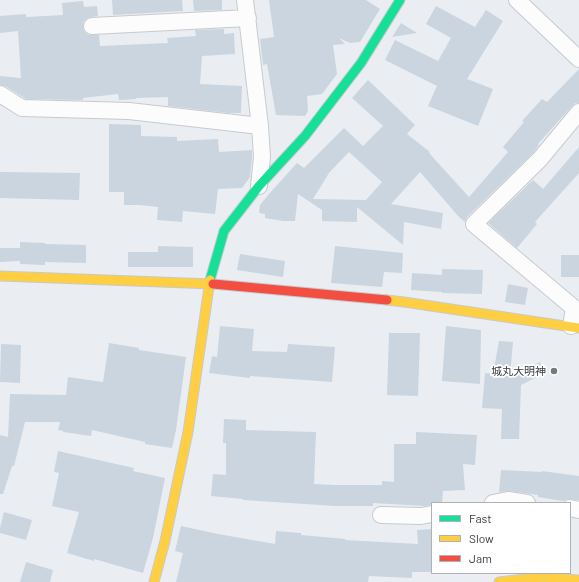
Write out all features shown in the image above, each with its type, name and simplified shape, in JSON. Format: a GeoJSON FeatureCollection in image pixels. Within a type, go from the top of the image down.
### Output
{"type":"FeatureCollection","features":[{"type":"Feature","properties":{"kind":"street"},"geometry":{"type":"LineString","coordinates":[[245,0],[260,126],[262,157],[259,186]]}},
{"type":"Feature","properties":{"kind":"street"},"geometry":{"type":"LineString","coordinates":[[154,582],[165,541],[188,432],[209,284],[224,231],[259,186],[305,136],[356,69],[400,0]]}},
{"type":"Feature","properties":{"kind":"street"},"geometry":{"type":"LineString","coordinates":[[518,0],[579,59]]}},
{"type":"Feature","properties":{"kind":"street"},"geometry":{"type":"LineString","coordinates":[[92,26],[248,18]]}},
{"type":"Feature","properties":{"kind":"street"},"geometry":{"type":"LineString","coordinates":[[0,94],[22,108],[129,111],[260,126]]}},
{"type":"Feature","properties":{"kind":"street"},"geometry":{"type":"LineString","coordinates":[[0,276],[209,284],[404,302],[575,327],[574,308],[474,224],[540,159],[579,112]]}},
{"type":"Feature","properties":{"kind":"street"},"geometry":{"type":"LineString","coordinates":[[498,502],[508,500],[521,502]]}},
{"type":"Feature","properties":{"kind":"street"},"geometry":{"type":"LineString","coordinates":[[381,515],[421,516],[431,514]]}},
{"type":"Feature","properties":{"kind":"street"},"geometry":{"type":"LineString","coordinates":[[499,582],[543,577],[579,580]]}},
{"type":"Feature","properties":{"kind":"building"},"geometry":{"type":"Polygon","coordinates":[[[112,0],[182,0],[183,11],[113,15],[112,0]]]}},
{"type":"Feature","properties":{"kind":"building"},"geometry":{"type":"Polygon","coordinates":[[[193,0],[222,0],[222,10],[194,11],[193,0]]]}},
{"type":"Feature","properties":{"kind":"building"},"geometry":{"type":"Polygon","coordinates":[[[269,0],[366,0],[380,9],[360,42],[350,43],[339,38],[345,44],[333,45],[337,74],[322,94],[307,96],[308,111],[305,116],[276,115],[267,64],[263,65],[260,39],[274,37],[269,0]]]}},
{"type":"Feature","properties":{"kind":"building"},"geometry":{"type":"Polygon","coordinates":[[[83,1],[84,7],[97,6],[98,16],[87,18],[83,22],[83,27],[84,31],[88,35],[99,35],[100,46],[168,43],[167,38],[196,36],[195,30],[224,29],[224,34],[234,33],[235,54],[202,56],[200,84],[242,86],[241,113],[228,113],[168,106],[168,97],[119,100],[118,94],[83,98],[83,100],[26,99],[5,86],[0,85],[0,76],[21,78],[18,31],[0,33],[0,16],[26,14],[26,17],[63,15],[62,3],[83,1]]]}},
{"type":"Feature","properties":{"kind":"building"},"geometry":{"type":"Polygon","coordinates":[[[436,6],[475,27],[486,10],[503,21],[467,79],[493,89],[478,126],[428,106],[437,86],[385,60],[395,40],[438,61],[451,38],[426,24],[436,6]]]}},
{"type":"Feature","properties":{"kind":"building"},"geometry":{"type":"Polygon","coordinates":[[[401,23],[417,33],[392,37],[401,23]]]}},
{"type":"Feature","properties":{"kind":"building"},"geometry":{"type":"Polygon","coordinates":[[[579,69],[579,103],[575,103],[572,106],[538,144],[539,145],[533,153],[467,217],[465,222],[420,172],[391,204],[443,213],[441,229],[404,222],[403,245],[357,207],[357,222],[322,221],[322,210],[298,194],[295,221],[265,218],[265,214],[259,213],[260,205],[297,163],[304,168],[344,128],[363,146],[383,126],[352,98],[368,80],[415,125],[407,134],[430,152],[429,153],[469,197],[508,152],[503,147],[524,122],[522,121],[542,99],[547,102],[579,69]],[[349,152],[329,173],[313,199],[366,200],[382,182],[349,152]]]}},
{"type":"Feature","properties":{"kind":"building"},"geometry":{"type":"Polygon","coordinates":[[[109,124],[141,125],[141,136],[177,137],[177,141],[218,139],[219,152],[252,150],[250,177],[242,188],[218,189],[215,214],[183,211],[182,222],[157,220],[158,207],[124,205],[124,192],[109,192],[109,124]]]}},
{"type":"Feature","properties":{"kind":"building"},"geometry":{"type":"Polygon","coordinates":[[[579,147],[579,173],[535,222],[537,224],[517,248],[488,223],[533,180],[543,189],[579,147]]]}},
{"type":"Feature","properties":{"kind":"building"},"geometry":{"type":"Polygon","coordinates":[[[0,172],[80,173],[79,200],[0,198],[0,172]]]}},
{"type":"Feature","properties":{"kind":"building"},"geometry":{"type":"Polygon","coordinates":[[[20,242],[86,245],[86,263],[45,262],[45,265],[20,264],[20,261],[0,262],[0,248],[20,248],[20,242]]]}},
{"type":"Feature","properties":{"kind":"building"},"geometry":{"type":"Polygon","coordinates":[[[158,246],[193,247],[193,267],[128,267],[128,252],[158,252],[158,246]]]}},
{"type":"Feature","properties":{"kind":"building"},"geometry":{"type":"Polygon","coordinates":[[[335,246],[403,253],[402,273],[384,272],[382,287],[331,283],[335,246]]]}},
{"type":"Feature","properties":{"kind":"building"},"geometry":{"type":"Polygon","coordinates":[[[240,254],[285,261],[283,277],[237,270],[240,254]]]}},
{"type":"Feature","properties":{"kind":"building"},"geometry":{"type":"Polygon","coordinates":[[[561,255],[579,255],[579,277],[561,277],[561,255]]]}},
{"type":"Feature","properties":{"kind":"building"},"geometry":{"type":"Polygon","coordinates":[[[442,269],[483,270],[482,294],[442,293],[411,290],[412,273],[442,275],[442,269]]]}},
{"type":"Feature","properties":{"kind":"building"},"geometry":{"type":"Polygon","coordinates":[[[508,284],[528,288],[525,305],[505,302],[508,284]]]}},
{"type":"Feature","properties":{"kind":"building"},"geometry":{"type":"Polygon","coordinates":[[[220,326],[254,329],[252,351],[287,352],[288,344],[335,347],[332,382],[250,376],[250,378],[209,373],[212,356],[217,357],[220,326]]]}},
{"type":"Feature","properties":{"kind":"building"},"geometry":{"type":"Polygon","coordinates":[[[446,326],[481,330],[480,384],[442,381],[446,326]]]}},
{"type":"Feature","properties":{"kind":"building"},"geometry":{"type":"Polygon","coordinates":[[[389,333],[420,333],[418,396],[387,395],[389,333]]]}},
{"type":"Feature","properties":{"kind":"building"},"geometry":{"type":"Polygon","coordinates":[[[499,341],[513,342],[510,375],[540,362],[545,373],[521,385],[519,439],[501,439],[502,409],[482,408],[485,373],[493,374],[499,341]]]}},
{"type":"Feature","properties":{"kind":"building"},"geometry":{"type":"Polygon","coordinates":[[[109,343],[139,348],[139,350],[186,357],[176,430],[172,448],[145,444],[145,442],[92,430],[91,436],[63,432],[58,430],[60,422],[25,422],[14,466],[12,466],[3,494],[0,494],[0,435],[8,437],[10,394],[66,395],[68,377],[103,382],[109,343]]]}},
{"type":"Feature","properties":{"kind":"building"},"geometry":{"type":"Polygon","coordinates":[[[1,344],[21,345],[20,383],[0,382],[1,344]]]}},
{"type":"Feature","properties":{"kind":"building"},"geometry":{"type":"Polygon","coordinates":[[[224,419],[246,420],[246,430],[316,432],[314,484],[382,485],[382,481],[394,482],[394,444],[416,444],[416,432],[477,435],[475,465],[463,464],[465,490],[443,491],[442,502],[431,502],[431,505],[424,506],[373,503],[373,506],[335,506],[243,500],[211,496],[213,474],[226,475],[226,443],[223,443],[224,419]]]}},
{"type":"Feature","properties":{"kind":"building"},"geometry":{"type":"Polygon","coordinates":[[[58,451],[134,468],[133,471],[165,478],[153,538],[143,573],[67,553],[79,512],[52,506],[59,473],[54,472],[58,451]]]}},
{"type":"Feature","properties":{"kind":"building"},"geometry":{"type":"Polygon","coordinates":[[[501,470],[542,471],[579,476],[579,500],[568,499],[563,501],[538,497],[538,495],[509,491],[499,492],[501,470]]]}},
{"type":"Feature","properties":{"kind":"building"},"geometry":{"type":"Polygon","coordinates":[[[4,512],[32,520],[26,540],[0,533],[4,512]]]}},
{"type":"Feature","properties":{"kind":"building"},"geometry":{"type":"Polygon","coordinates":[[[181,526],[275,544],[276,531],[346,539],[345,540],[418,544],[417,530],[431,529],[431,572],[412,572],[412,578],[369,576],[368,582],[176,582],[183,553],[175,551],[181,526]]]}},
{"type":"Feature","properties":{"kind":"building"},"geometry":{"type":"Polygon","coordinates":[[[26,562],[53,570],[50,582],[20,582],[26,562]]]}},
{"type":"Feature","properties":{"kind":"traffic: fast"},"geometry":{"type":"LineString","coordinates":[[210,280],[224,231],[259,186],[305,136],[361,63],[400,0]]}},
{"type":"Feature","properties":{"kind":"traffic: slow"},"geometry":{"type":"LineString","coordinates":[[0,276],[213,284]]}},
{"type":"Feature","properties":{"kind":"traffic: slow"},"geometry":{"type":"LineString","coordinates":[[154,582],[165,541],[188,432],[210,280]]}},
{"type":"Feature","properties":{"kind":"traffic: slow"},"geometry":{"type":"LineString","coordinates":[[387,300],[579,328]]}},
{"type":"Feature","properties":{"kind":"traffic: slow"},"geometry":{"type":"LineString","coordinates":[[499,582],[543,577],[579,580]]}},
{"type":"Feature","properties":{"kind":"traffic: jam"},"geometry":{"type":"LineString","coordinates":[[213,284],[387,300]]}},
{"type":"Feature","properties":{"kind":"place","name":"城丸大明神"},"geometry":{"type":"Point","coordinates":[554,371]}}]}
